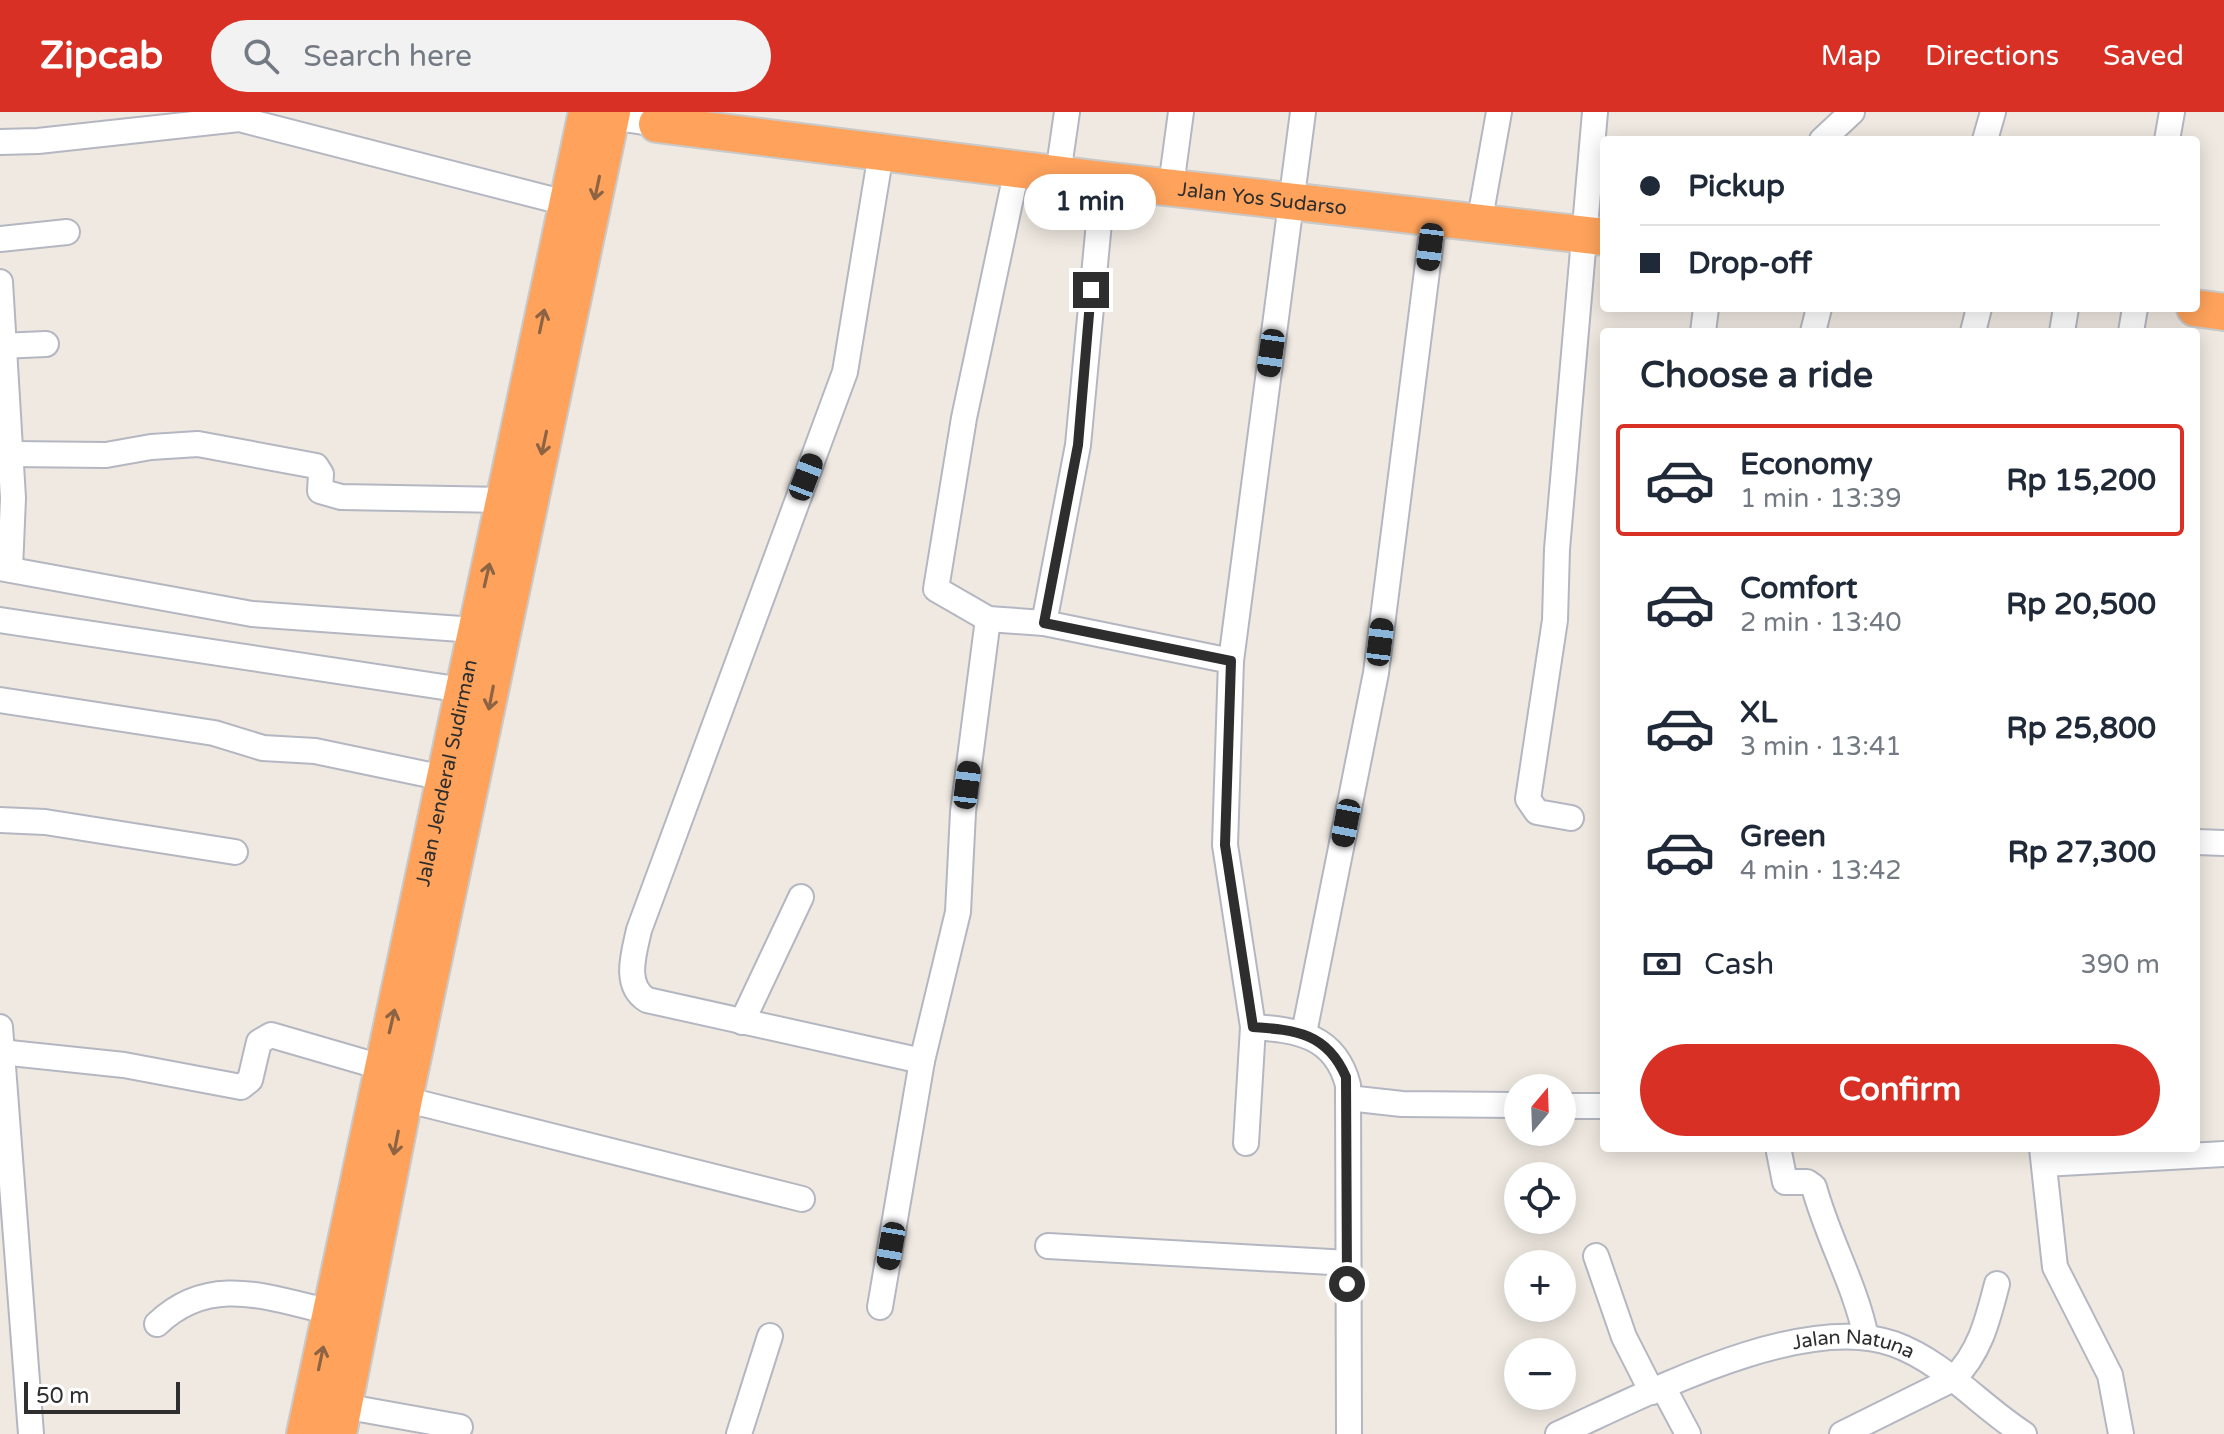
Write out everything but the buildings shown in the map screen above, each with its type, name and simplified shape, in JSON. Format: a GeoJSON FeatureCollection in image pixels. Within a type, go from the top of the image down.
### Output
{"type":"FeatureCollection","features":[{"type":"Feature","properties":{"kind":"highway","name":"Jalan Jenderal Sudirman"},"geometry":{"type":"LineString","coordinates":[[341,1420],[404,1099],[444,778],[566,203],[599,114]]}},
{"type":"Feature","properties":{"kind":"highway","name":"Jalan Jenderal Sudirman"},"geometry":{"type":"LineString","coordinates":[[305,1434],[381,1067],[423,950],[599,114]]}},
{"type":"Feature","properties":{"kind":"highway","name":"Jalan Yos Sudarso"},"geometry":{"type":"LineString","coordinates":[[657,124],[1103,180],[1593,235]]}},
{"type":"Feature","properties":{"kind":"highway"},"geometry":{"type":"LineString","coordinates":[[2200,309],[2224,312]]}},
{"type":"Feature","properties":{"kind":"street"},"geometry":{"type":"LineString","coordinates":[[1058,174],[1067,112]]}},
{"type":"Feature","properties":{"kind":"street"},"geometry":{"type":"LineString","coordinates":[[1171,186],[1181,112]]}},
{"type":"Feature","properties":{"kind":"street"},"geometry":{"type":"LineString","coordinates":[[1246,1143],[1253,1027],[1225,845],[1231,661],[1303,112]]}},
{"type":"Feature","properties":{"kind":"street"},"geometry":{"type":"LineString","coordinates":[[1479,224],[1499,112]]}},
{"type":"Feature","properties":{"kind":"street"},"geometry":{"type":"LineString","coordinates":[[1571,818],[1537,812],[1528,799],[1555,620],[1593,235],[1595,112]]}},
{"type":"Feature","properties":{"kind":"street"},"geometry":{"type":"LineString","coordinates":[[1826,136],[1852,112]]}},
{"type":"Feature","properties":{"kind":"street"},"geometry":{"type":"LineString","coordinates":[[1986,136],[1993,112]]}},
{"type":"Feature","properties":{"kind":"street"},"geometry":{"type":"LineString","coordinates":[[2168,136],[2172,112]]}},
{"type":"Feature","properties":{"kind":"street","name":"Jalan Yos Sudarso"},"geometry":{"type":"LineString","coordinates":[[599,114],[657,124]]}},
{"type":"Feature","properties":{"kind":"street"},"geometry":{"type":"LineString","coordinates":[[0,142],[38,141],[239,116],[566,203]]}},
{"type":"Feature","properties":{"kind":"street"},"geometry":{"type":"LineString","coordinates":[[881,153],[845,372],[639,930],[632,967],[636,989],[647,1000],[922,1061]]}},
{"type":"Feature","properties":{"kind":"street"},"geometry":{"type":"LineString","coordinates":[[1017,169],[964,418],[934,586],[939,593],[981,612],[988,619],[1044,623],[1231,661]]}},
{"type":"Feature","properties":{"kind":"street"},"geometry":{"type":"LineString","coordinates":[[1044,623],[1078,445],[1103,180]]}},
{"type":"Feature","properties":{"kind":"street"},"geometry":{"type":"LineString","coordinates":[[1304,1033],[1376,673],[1434,216]]}},
{"type":"Feature","properties":{"kind":"street"},"geometry":{"type":"LineString","coordinates":[[0,239],[67,232]]}},
{"type":"Feature","properties":{"kind":"street"},"geometry":{"type":"LineString","coordinates":[[0,282],[3,374],[11,454],[5,568],[252,614],[475,630]]}},
{"type":"Feature","properties":{"kind":"street"},"geometry":{"type":"LineString","coordinates":[[2,346],[46,344]]}},
{"type":"Feature","properties":{"kind":"street"},"geometry":{"type":"LineString","coordinates":[[11,454],[106,455],[151,447],[198,444],[316,466],[321,474],[320,491],[341,497],[505,500]]}},
{"type":"Feature","properties":{"kind":"street"},"geometry":{"type":"LineString","coordinates":[[880,1307],[922,1061],[958,912],[963,812],[988,619]]}},
{"type":"Feature","properties":{"kind":"street"},"geometry":{"type":"LineString","coordinates":[[0,620],[463,690]]}},
{"type":"Feature","properties":{"kind":"street"},"geometry":{"type":"LineString","coordinates":[[0,700],[214,733],[263,748],[315,751],[444,778]]}},
{"type":"Feature","properties":{"kind":"street"},"geometry":{"type":"LineString","coordinates":[[0,820],[45,822],[235,852]]}},
{"type":"Feature","properties":{"kind":"street"},"geometry":{"type":"LineString","coordinates":[[2200,842],[2224,843]]}},
{"type":"Feature","properties":{"kind":"street"},"geometry":{"type":"LineString","coordinates":[[742,1022],[801,897]]}},
{"type":"Feature","properties":{"kind":"street"},"geometry":{"type":"LineString","coordinates":[[0,1027],[31,1434]]}},
{"type":"Feature","properties":{"kind":"street"},"geometry":{"type":"LineString","coordinates":[[1253,1027],[1304,1033],[1333,1054],[1346,1077],[1349,1434]]}},
{"type":"Feature","properties":{"kind":"street"},"geometry":{"type":"LineString","coordinates":[[1,1052],[124,1065],[241,1087],[250,1080],[259,1042],[271,1035],[381,1067]]}},
{"type":"Feature","properties":{"kind":"street"},"geometry":{"type":"LineString","coordinates":[[1348,1098],[1402,1104],[1504,1105]]}},
{"type":"Feature","properties":{"kind":"street"},"geometry":{"type":"LineString","coordinates":[[404,1099],[802,1199]]}},
{"type":"Feature","properties":{"kind":"street"},"geometry":{"type":"LineString","coordinates":[[1576,1106],[1600,1106]]}},
{"type":"Feature","properties":{"kind":"street"},"geometry":{"type":"LineString","coordinates":[[1779,1152],[1785,1182],[1807,1182],[1814,1187],[1823,1223],[1854,1286],[1866,1337]]}},
{"type":"Feature","properties":{"kind":"street"},"geometry":{"type":"LineString","coordinates":[[2121,1434],[2110,1375],[2055,1267],[2043,1156],[2224,1154]]}},
{"type":"Feature","properties":{"kind":"street"},"geometry":{"type":"LineString","coordinates":[[1048,1246],[1348,1263]]}},
{"type":"Feature","properties":{"kind":"street"},"geometry":{"type":"LineString","coordinates":[[1596,1256],[1624,1337],[1688,1434]]}},
{"type":"Feature","properties":{"kind":"street"},"geometry":{"type":"LineString","coordinates":[[1842,1434],[1953,1379],[1967,1366],[1980,1341],[1997,1284]]}},
{"type":"Feature","properties":{"kind":"street"},"geometry":{"type":"LineString","coordinates":[[157,1324],[174,1308],[195,1297],[223,1292],[253,1294],[331,1312]]}},
{"type":"Feature","properties":{"kind":"street"},"geometry":{"type":"LineString","coordinates":[[739,1434],[770,1336]]}},
{"type":"Feature","properties":{"kind":"street","name":"Jalan Natuna"},"geometry":{"type":"LineString","coordinates":[[1558,1434],[1658,1390],[1771,1348],[1812,1338],[1866,1337],[1894,1344],[1953,1379],[2024,1434]]}},
{"type":"Feature","properties":{"kind":"street"},"geometry":{"type":"LineString","coordinates":[[341,1420],[460,1427]]}},
{"type":"Feature","properties":{"kind":"route"},"geometry":{"type":"LineString","coordinates":[[1091,290],[1078,445],[1044,623],[1231,661],[1225,845],[1253,1027],[1304,1033],[1333,1054],[1346,1077],[1347,1284]]}}]}
